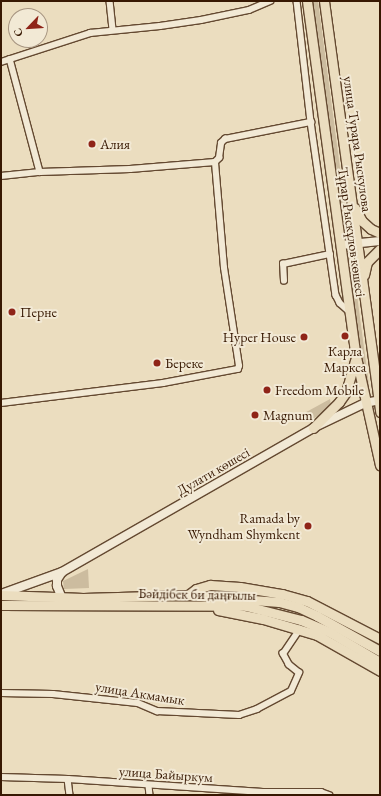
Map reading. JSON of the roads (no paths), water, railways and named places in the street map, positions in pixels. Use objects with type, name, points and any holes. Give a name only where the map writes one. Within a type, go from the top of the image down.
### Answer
[{"type":"main road","name":"Тұрар Рыскұлов көшесі","points":[[307,1],[319,101],[356,357],[380,465]]},
{"type":"main road","name":"улица Турара Рыскулова","points":[[324,1],[349,190],[358,243]]},
{"type":"main road","points":[[349,190],[356,211],[362,221],[371,229],[380,233]]},
{"type":"main road","points":[[341,245],[380,241]]},
{"type":"main road","name":"Тұрар Рыскұлов көшесі","points":[[358,243],[363,291],[379,400]]},
{"type":"main road","points":[[363,291],[367,262],[380,250]]},
{"type":"main road","points":[[313,428],[339,402],[346,392],[356,357]]},
{"type":"main road","points":[[379,400],[380,412]]},
{"type":"main road","name":"Дулати көшесі","points":[[1,594],[62,572],[313,428],[365,403],[379,400]]},
{"type":"main road","points":[[61,596],[57,586],[57,580],[62,572]]},
{"type":"main road","points":[[188,595],[196,589],[210,585],[240,587],[282,594],[307,601],[380,639]]},
{"type":"main road","name":"Бәйдібек би даңғылы","points":[[1,594],[84,598],[188,595],[279,602],[298,607],[380,651]]},
{"type":"main road","name":"Бәйдібек би даңғылы","points":[[1,605],[246,606],[301,620],[331,633],[380,662]]},
{"type":"main road","points":[[195,606],[262,619],[300,629],[317,635],[380,670]]},
{"type":"street","points":[[110,1],[113,30]]},
{"type":"street","points":[[1,62],[90,33],[201,20],[249,10],[270,1]]},
{"type":"street","points":[[298,1],[311,122],[336,295],[340,303],[349,311]]},
{"type":"street","points":[[10,59],[40,172]]},
{"type":"street","points":[[309,103],[319,101]]},
{"type":"street","points":[[1,176],[40,172],[130,169],[214,162],[219,158],[221,143],[225,138],[311,122]]},
{"type":"street","points":[[1,403],[163,383],[238,369],[239,366],[224,268],[214,162]]},
{"type":"street","points":[[329,247],[341,245]]},
{"type":"street","points":[[284,281],[283,264],[330,254]]},
{"type":"street","name":"улица Акмамык","points":[[1,694],[54,694],[138,703],[157,711],[239,715],[257,709],[291,691],[299,673],[289,665],[283,654],[300,629]]},
{"type":"street","name":"улица Байыркум","points":[[1,777],[68,779],[149,786],[263,792],[321,792],[329,795]]},
{"type":"street","points":[[68,779],[70,795]]},
{"type":"street","points":[[149,786],[150,795]]},
{"type":"place","name":"Алия","points":[[92,144]]},
{"type":"place","name":"Перне","points":[[12,312]]},
{"type":"place","name":"Карла Маркса","points":[[345,336]]},
{"type":"place","name":"Hyper House","points":[[304,337]]},
{"type":"place","name":"Береке","points":[[157,363]]},
{"type":"place","name":"Freedom Mobile","points":[[267,390]]},
{"type":"place","name":"Magnum","points":[[255,415]]},
{"type":"place","name":"Ramada by Wyndham Shymkent","points":[[308,526]]}]
